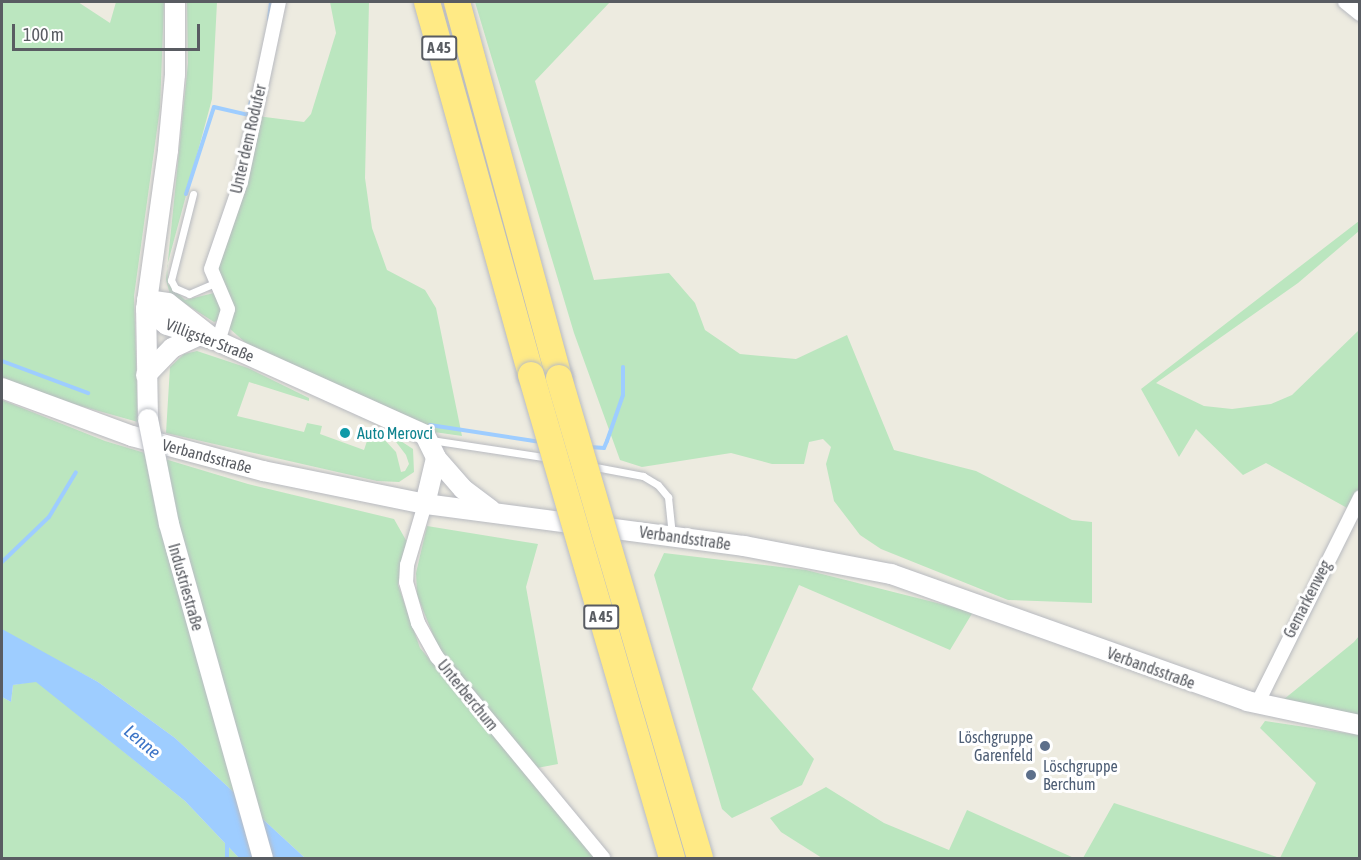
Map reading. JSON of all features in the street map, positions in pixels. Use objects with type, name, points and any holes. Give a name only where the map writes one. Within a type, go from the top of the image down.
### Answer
[{"type":"highway","name":"A 45","points":[[427,2],[531,375],[672,858]]},
{"type":"highway","name":"A 45","points":[[456,2],[559,378],[700,858]]},
{"type":"main road","points":[[147,304],[168,150],[175,2]]},
{"type":"main road","name":"Villigster Straße","points":[[147,304],[167,325],[210,339],[415,428],[428,440]]},
{"type":"main road","name":"Industriestraße","points":[[147,304],[148,419],[169,524],[263,858]]},
{"type":"main road","points":[[146,375],[172,348],[210,339]]},
{"type":"main road","name":"Verbandsstraße","points":[[2,388],[186,451],[263,471],[425,504],[672,536],[891,574],[989,607],[1133,663],[1257,704],[1359,725]]},
{"type":"main road","points":[[428,440],[436,459],[463,489],[491,511]]},
{"type":"main road","points":[[425,504],[436,459]]},
{"type":"street","name":"Unter dem Rodufer","points":[[210,339],[228,309],[211,269],[241,182],[279,2]]},
{"type":"street","points":[[1345,2],[1359,14]]},
{"type":"street","name":"Gemarkenweg","points":[[1257,704],[1359,496]]},
{"type":"street","name":"Unterberchum","points":[[425,504],[407,566],[406,582],[418,623],[437,657],[603,858]]},
{"type":"lane","points":[[193,194],[171,279],[175,288],[189,294],[215,283]]},
{"type":"lane","points":[[428,440],[565,461]]},
{"type":"lane","points":[[576,463],[643,476],[658,485],[668,497],[672,536]]},
{"type":"green space","points":[[2,2],[78,2],[110,23],[116,2],[164,2],[160,108],[134,296],[138,422],[45,396],[2,377]]},
{"type":"green space","points":[[187,2],[217,2],[212,99],[168,264],[188,63]]},
{"type":"green space","points":[[330,2],[369,2],[365,178],[372,228],[387,270],[425,290],[436,308],[462,436],[434,432],[423,423],[247,344],[229,328],[215,277],[257,116],[304,122],[311,114],[336,33]]},
{"type":"green space","points":[[475,2],[610,2],[535,81],[594,280],[669,273],[695,303],[705,330],[740,354],[796,359],[847,335],[894,450],[976,471],[1072,520],[1092,522],[1092,603],[1008,600],[881,549],[860,535],[834,501],[826,464],[831,447],[823,439],[809,442],[804,464],[772,464],[731,453],[642,467],[620,460],[574,333]]},
{"type":"green space","points":[[1359,221],[1359,231],[1298,283],[1156,383],[1204,406],[1232,409],[1271,404],[1292,395],[1359,330],[1359,488],[1349,509],[1266,463],[1243,475],[1196,429],[1179,457],[1141,389]]},
{"type":"green space","points":[[167,269],[168,284],[185,300],[214,293],[224,306],[219,320],[214,322],[170,294],[166,280]]},
{"type":"green space","points":[[197,351],[248,368],[309,398],[309,401],[249,382],[237,416],[304,432],[307,423],[322,426],[320,434],[364,450],[370,432],[381,436],[396,452],[401,472],[405,471],[409,464],[406,455],[390,434],[413,449],[414,472],[399,482],[377,481],[166,433],[170,367],[184,354]]},
{"type":"green space","points":[[2,400],[105,441],[248,484],[394,519],[407,542],[398,585],[420,648],[597,858],[305,858],[175,738],[98,682],[6,633],[2,629]]},
{"type":"green space","points":[[427,526],[538,544],[526,587],[558,764],[537,768],[438,647],[417,595],[416,573]]},
{"type":"green space","points":[[664,553],[806,570],[973,612],[950,650],[799,585],[752,689],[814,759],[802,785],[732,818],[722,809],[654,575]]},
{"type":"green space","points":[[1359,636],[1359,715],[1283,700],[1354,642]]},
{"type":"green space","points":[[36,681],[185,801],[239,858],[2,858],[2,697],[11,702],[13,685]]},
{"type":"green space","points":[[1265,721],[1359,735],[1359,858],[1280,858],[1316,783],[1260,728]]},
{"type":"green space","points":[[826,787],[884,823],[949,850],[967,810],[1074,858],[822,858],[781,832],[770,818]]},
{"type":"green space","points":[[1114,803],[1280,858],[1083,858]]},
{"type":"water","name":"Lenne","points":[[2,629],[98,682],[175,738],[305,858],[239,858],[185,801],[36,682],[13,685],[11,702],[2,697]]},
{"type":"waterway","points":[[269,19],[271,2]]},
{"type":"waterway","points":[[186,194],[214,107],[248,115],[251,101]]},
{"type":"waterway","points":[[2,361],[88,393]]},
{"type":"waterway","points":[[590,447],[604,448],[607,441],[623,395],[623,367]]},
{"type":"waterway","points":[[430,425],[541,442]]},
{"type":"waterway","points":[[2,562],[49,517],[76,472]]},
{"type":"waterway","points":[[227,844],[227,858]]},
{"type":"place","name":"Auto Merovci","points":[[345,433]]},
{"type":"place","name":"Löschgruppe Garenfeld","points":[[1045,746]]},
{"type":"place","name":"Löschgruppe Berchum","points":[[1031,775]]}]
